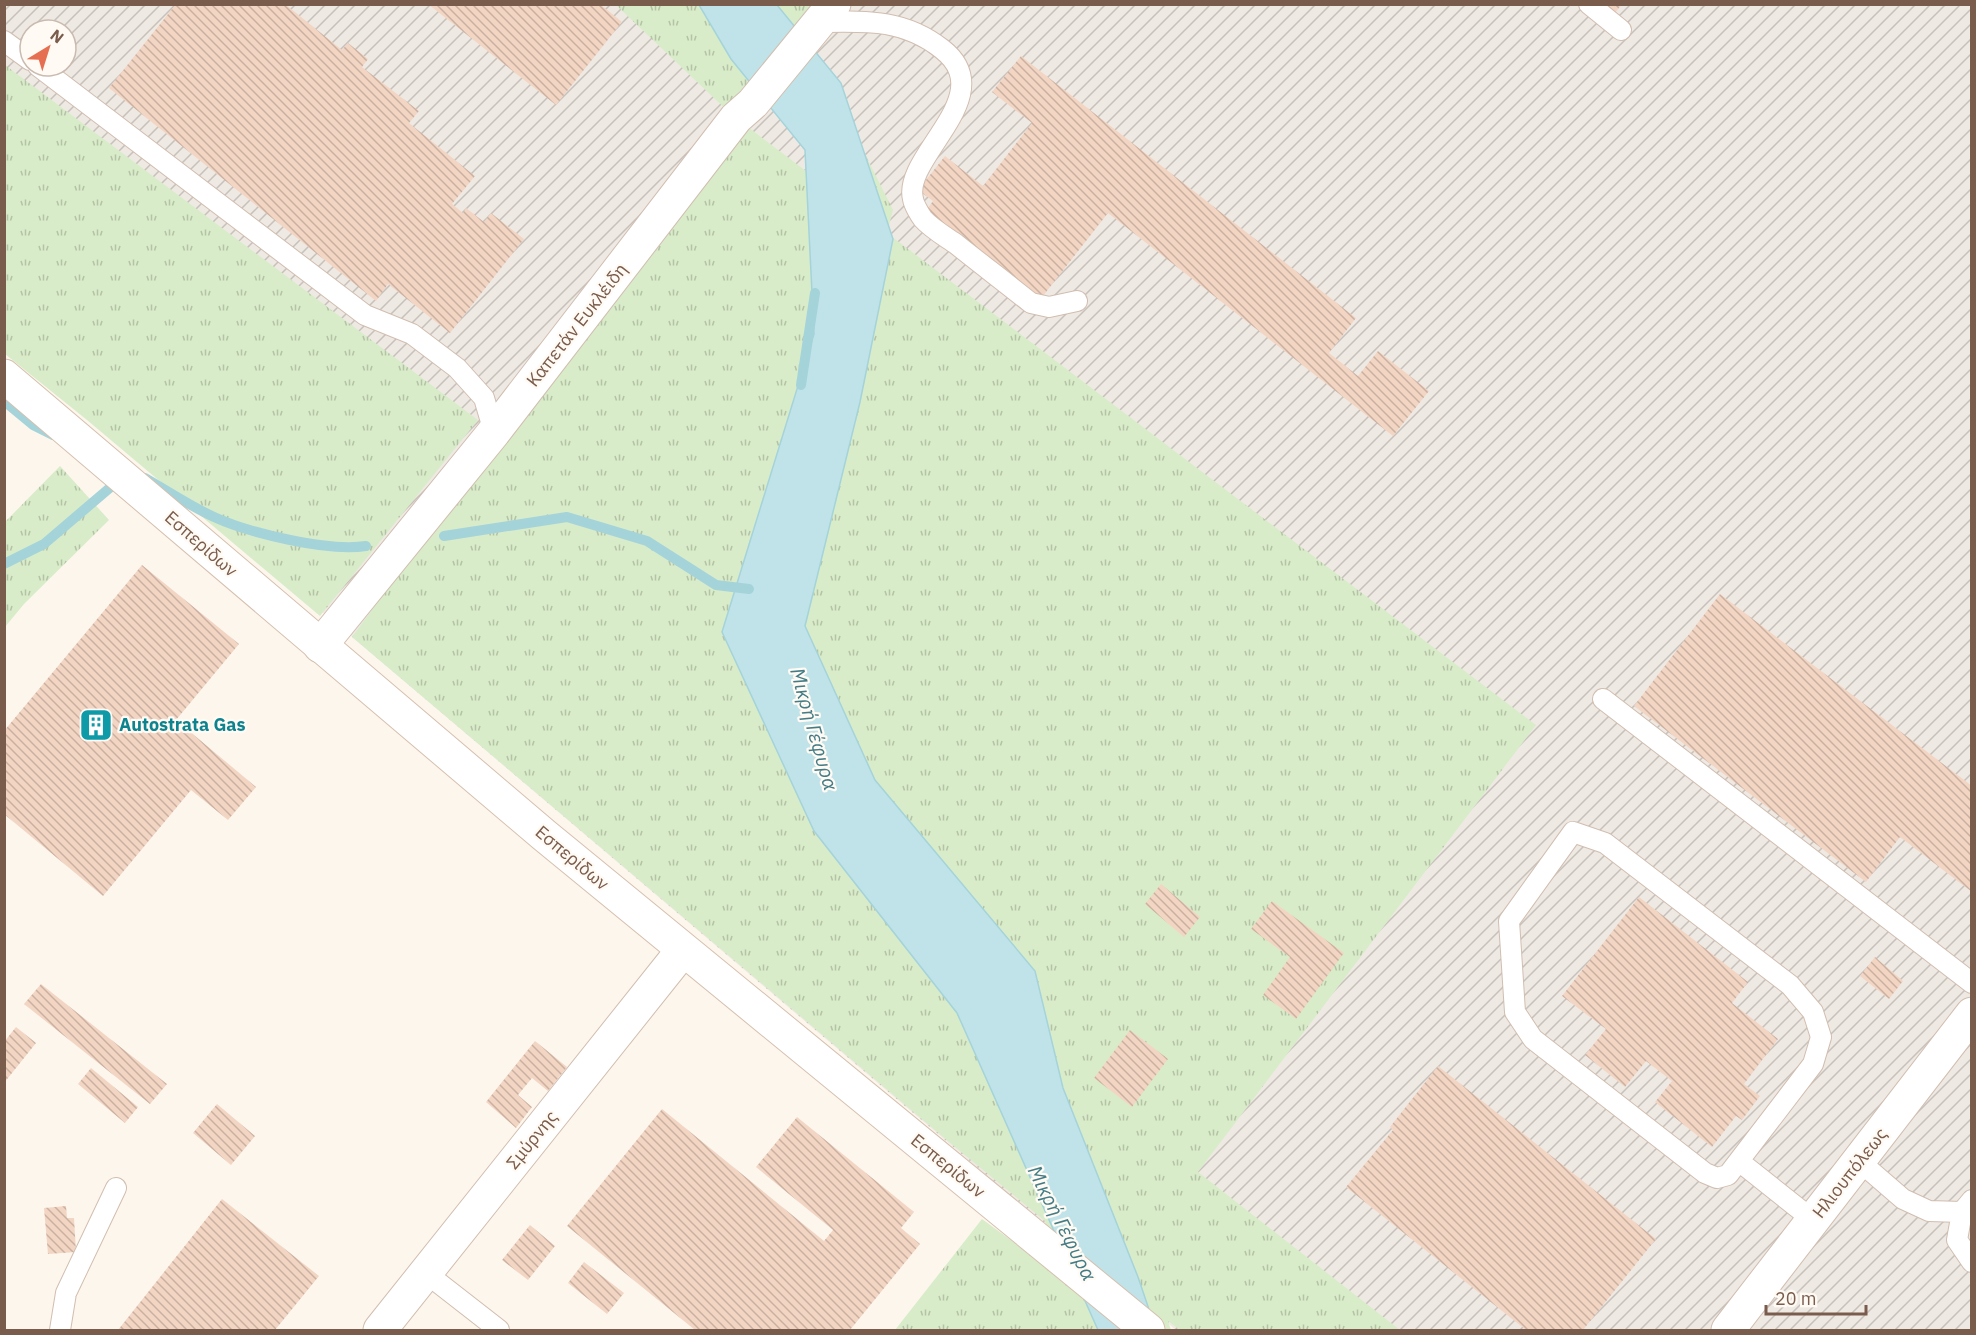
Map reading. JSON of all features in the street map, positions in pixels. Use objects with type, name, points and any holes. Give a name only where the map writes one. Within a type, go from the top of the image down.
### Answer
[{"type":"street","name":"Καπετάν Ευκλέιδη","points":[[320,646],[494,432],[736,118],[753,103],[828,13]]},
{"type":"street","name":"Εσπερίδων","points":[[4,376],[544,836],[1148,1330]]},
{"type":"street","name":"Σμύρνης","points":[[380,1330],[683,950]]},
{"type":"street","name":"Ηλιουπόλεως","points":[[1728,1330],[1971,1014]]},
{"type":"lane","points":[[1589,4],[1621,30]]},
{"type":"lane","points":[[828,13],[903,27],[932,41],[948,54],[959,70],[961,86],[958,105],[915,178],[912,199],[923,219],[1031,303],[1049,307],[1077,301]]},
{"type":"lane","points":[[4,41],[18,51]]},
{"type":"lane","points":[[54,78],[365,315],[412,334],[457,368],[484,398],[494,432]]},
{"type":"lane","points":[[1603,699],[1971,983]]},
{"type":"lane","points":[[1573,832],[1605,843],[1790,986],[1813,1012],[1821,1037],[1813,1065],[1740,1162],[1728,1175],[1717,1178],[1705,1173],[1533,1039],[1515,1012],[1509,921],[1573,832]]},
{"type":"lane","points":[[1858,1161],[1904,1199],[1929,1211],[1966,1206],[1957,1240],[1971,1262]]},
{"type":"lane","points":[[1740,1162],[1813,1220]]},
{"type":"lane","points":[[60,1330],[66,1293],[116,1188]]},
{"type":"lane","points":[[426,1273],[499,1330]]},
{"type":"shaded area","points":[[4,5],[1971,5],[1971,1330],[1176,1330],[998,1185],[344,630],[5,349]]},
{"type":"green space","points":[[616,5],[829,5],[798,42],[841,106],[893,210],[887,233],[1536,725],[1198,1172],[1400,1330],[1180,1330],[1168,1321],[1171,1330],[895,1330],[982,1219],[1064,1279],[1045,1221],[352,637],[735,118]],"holes":[[[760,89],[838,176],[835,193],[736,118]]]},
{"type":"green space","points":[[5,65],[18,75],[18,78],[22,78],[478,420],[320,616],[5,354]]},
{"type":"green space","points":[[60,466],[109,520],[24,604],[5,627],[5,522]]},
{"type":"water","points":[[699,5],[777,5],[841,83],[893,239],[860,402],[805,626],[875,780],[1035,971],[1063,1088],[1138,1277],[1156,1330],[1098,1330],[957,1013],[814,831],[722,632],[814,334],[805,150],[731,59]]},
{"type":"building","points":[[176,4],[285,4],[342,50],[348,43],[368,59],[362,67],[419,111],[409,123],[475,176],[452,204],[463,213],[466,208],[484,222],[491,213],[524,239],[450,333],[388,284],[376,301],[109,88]]},
{"type":"building","points":[[428,4],[600,4],[622,22],[556,105]]},
{"type":"building","points":[[1604,4],[1622,4],[1615,13]]},
{"type":"building","points":[[1021,56],[1356,318],[1329,353],[1358,376],[1378,351],[1429,391],[1393,436],[1108,213],[1039,301],[925,212],[933,201],[918,190],[945,156],[983,186],[1032,123],[992,92]]},
{"type":"building","name":"Autostrata Gas","points":[[142,565],[239,644],[176,720],[256,787],[228,820],[191,790],[103,896],[4,814],[4,731]]},
{"type":"building","points":[[1720,594],[1972,786],[1972,892],[1900,837],[1866,882],[1634,706]]},
{"type":"building","points":[[1161,884],[1200,917],[1184,937],[1145,904]]},
{"type":"building","points":[[1639,897],[1748,982],[1732,1003],[1778,1039],[1744,1084],[1760,1096],[1742,1120],[1736,1116],[1712,1147],[1655,1102],[1672,1081],[1646,1061],[1625,1087],[1585,1055],[1606,1029],[1562,996]]},
{"type":"building","points":[[1272,901],[1344,953],[1296,1019],[1263,995],[1290,957],[1251,929]]},
{"type":"building","points":[[1875,957],[1903,981],[1889,999],[1860,976]]},
{"type":"building","points":[[41,984],[167,1084],[150,1104],[24,1004]]},
{"type":"building","points":[[16,1027],[36,1043],[4,1083],[4,1042]]},
{"type":"building","points":[[1130,1030],[1168,1059],[1132,1107],[1094,1078]]},
{"type":"building","points":[[535,1041],[567,1067],[548,1091],[532,1078],[518,1095],[532,1107],[516,1128],[486,1102]]},
{"type":"building","points":[[1438,1066],[1656,1239],[1583,1330],[1526,1330],[1346,1187],[1393,1130],[1390,1127]]},
{"type":"building","points":[[91,1068],[138,1107],[125,1123],[78,1084]]},
{"type":"building","points":[[217,1104],[255,1136],[231,1165],[193,1133]]},
{"type":"building","points":[[662,1109],[824,1241],[833,1230],[756,1167],[797,1117],[914,1212],[901,1228],[920,1244],[850,1330],[695,1330],[567,1226]]},
{"type":"building","points":[[222,1199],[319,1276],[275,1330],[118,1330]]},
{"type":"building","points":[[66,1206],[67,1218],[74,1218],[76,1252],[48,1254],[44,1208]]},
{"type":"building","points":[[530,1225],[555,1246],[528,1280],[502,1260]]},
{"type":"building","points":[[584,1262],[624,1293],[607,1314],[568,1283]]},
{"type":"waterway","name":"Μικρή Γέφυρα","points":[[801,385],[815,293]]},
{"type":"waterway","points":[[4,401],[33,425],[53,435]]},
{"type":"waterway","points":[[145,478],[205,513],[247,529],[310,544],[366,546]]},
{"type":"waterway","points":[[4,564],[44,544],[119,480]]},
{"type":"waterway","points":[[444,536],[567,517],[647,541],[716,585],[749,589]]},
{"type":"place","name":"Autostrata Gas","points":[[96,725]]}]
